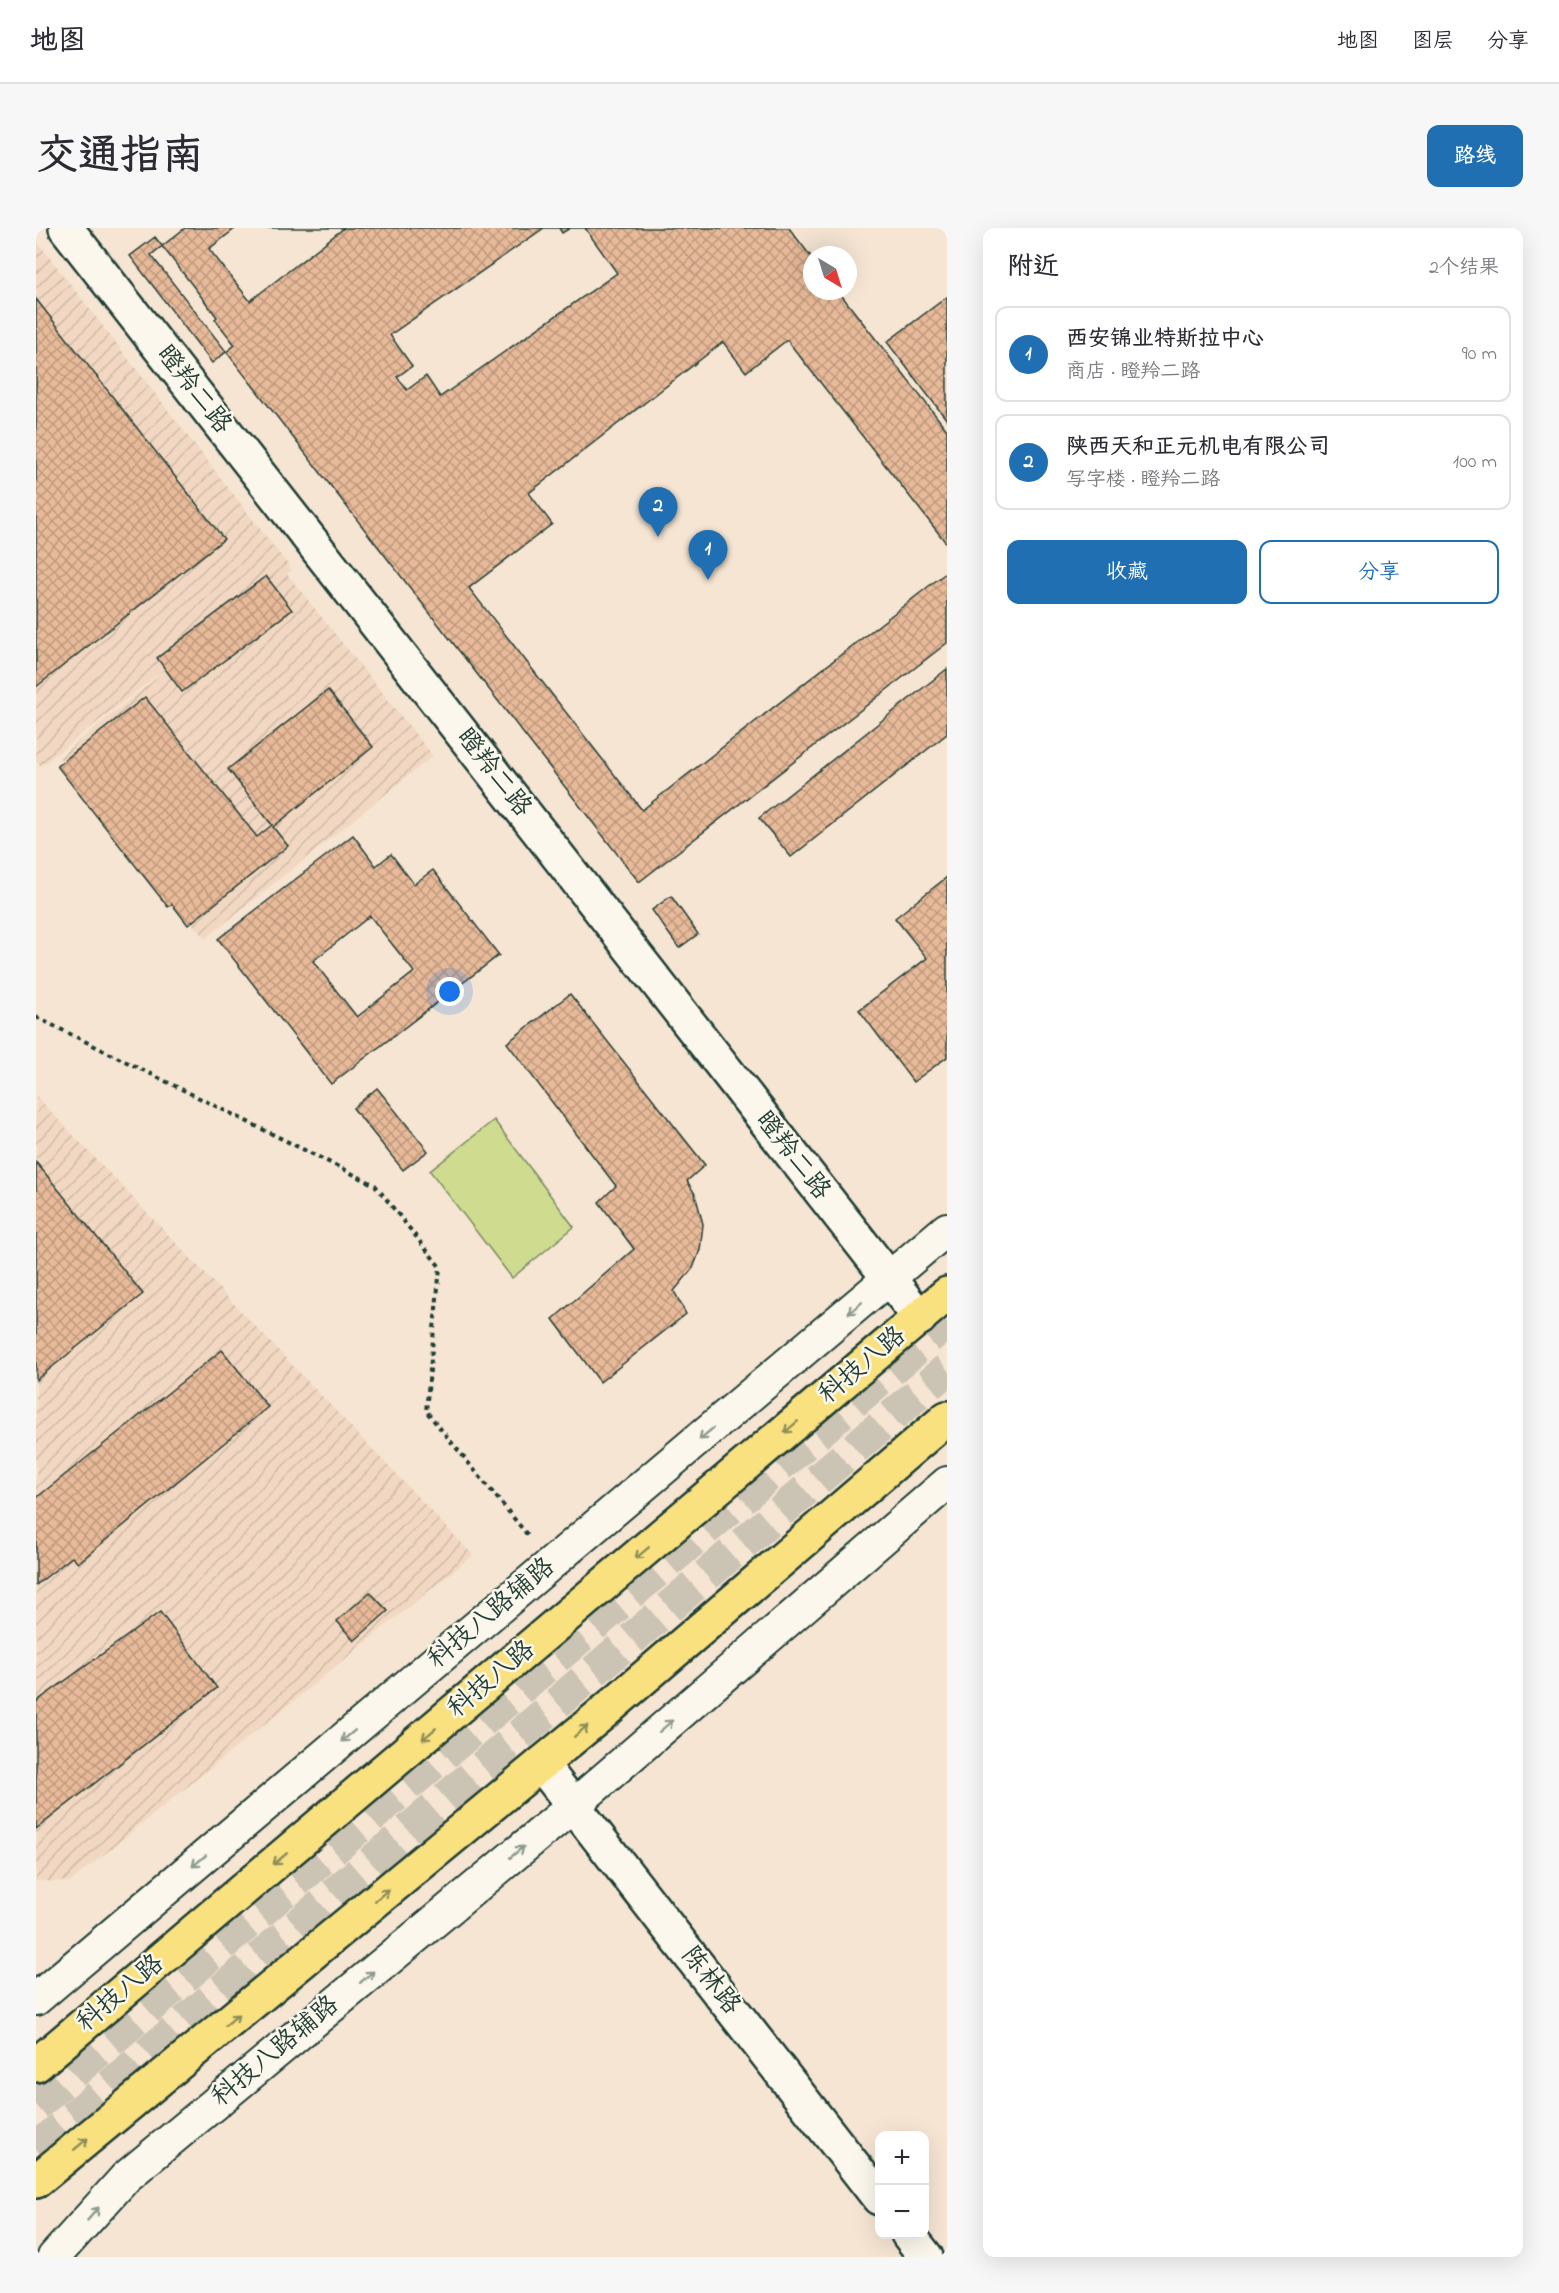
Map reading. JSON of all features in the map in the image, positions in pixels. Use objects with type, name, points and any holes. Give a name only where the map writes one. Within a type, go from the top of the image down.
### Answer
[{"type":"main road","name":"科技八路","points":[[36,2065],[947,1294]]},
{"type":"main road","points":[[36,2181],[541,1764],[947,1418]]},
{"type":"street","name":"瞪羚二路","points":[[66,228],[920,1318]]},
{"type":"street","name":"科技八路辅路","points":[[36,1999],[947,1229]]},
{"type":"street","name":"科技八路辅路","points":[[54,2257],[126,2177],[573,1806],[947,1483]]},
{"type":"street","name":"陈林路","points":[[541,1764],[875,2193]]},
{"type":"street","points":[[911,2239],[926,2257]]},
{"type":"path","points":[[36,1017],[375,1185],[440,1268],[426,1411],[551,1564]]},
{"type":"shaded area","points":[[36,240],[292,570],[287,574],[433,756],[205,939],[59,757],[213,632],[41,766],[36,761]]},
{"type":"shaded area","points":[[36,1096],[473,1555],[70,1882],[36,1881]]},
{"type":"green space","points":[[494,1120],[574,1227],[512,1278],[430,1171]]},
{"type":"building","points":[[185,228],[789,228],[803,246],[803,300],[845,300],[947,430],[947,643],[639,882],[151,255]]},
{"type":"building","points":[[236,228],[344,228],[250,301],[209,249]]},
{"type":"building","points":[[544,228],[559,228],[562,233],[570,228],[585,228],[617,273],[440,397],[426,376],[407,390],[397,377],[412,366],[390,335]]},
{"type":"building","points":[[155,237],[217,317],[215,319],[235,345],[212,363],[130,256]]},
{"type":"building","points":[[947,297],[947,420],[887,342]]},
{"type":"building","points":[[36,299],[224,539],[36,687]]},
{"type":"building","points":[[787,340],[947,544],[947,572],[642,810],[469,588],[552,524],[529,493],[723,342],[746,372]]},
{"type":"building","points":[[266,576],[292,610],[182,692],[157,658]]},
{"type":"building","points":[[947,669],[947,734],[791,857],[759,818]]},
{"type":"building","points":[[328,690],[373,747],[273,827],[288,846],[188,925],[172,904],[168,907],[57,766],[145,697],[257,837],[272,825],[228,769]]},
{"type":"building","points":[[353,835],[376,866],[391,854],[414,884],[433,870],[499,955],[331,1084],[218,939]],"holes":[[[370,916],[414,972],[357,1017],[313,961]]]},
{"type":"building","points":[[947,877],[947,1057],[913,1082],[859,1010],[927,958],[895,918]]},
{"type":"building","points":[[671,896],[698,934],[679,948],[652,910]]},
{"type":"building","points":[[570,994],[705,1165],[687,1181],[695,1194],[703,1224],[700,1250],[693,1268],[674,1291],[686,1314],[600,1382],[553,1319],[634,1249],[599,1202],[616,1186],[507,1043]]},
{"type":"building","points":[[377,1088],[428,1151],[403,1170],[353,1108]]},
{"type":"building","points":[[36,1162],[143,1294],[36,1380]]},
{"type":"building","points":[[222,1350],[268,1407],[78,1563],[72,1557],[36,1585],[36,1498]]},
{"type":"building","points":[[370,1592],[388,1611],[354,1641],[337,1621]]},
{"type":"building","points":[[160,1612],[217,1688],[36,1829],[36,1702]]},
{"type":"tunnel","points":[[36,2105],[947,1322]]},
{"type":"tunnel","points":[[36,2149],[947,1369]]},
{"type":"place","name":"陕西天和正元机电有限公司","points":[[658,537]]},
{"type":"place","name":"西安锦业特斯拉中心","points":[[708,580]]}]
